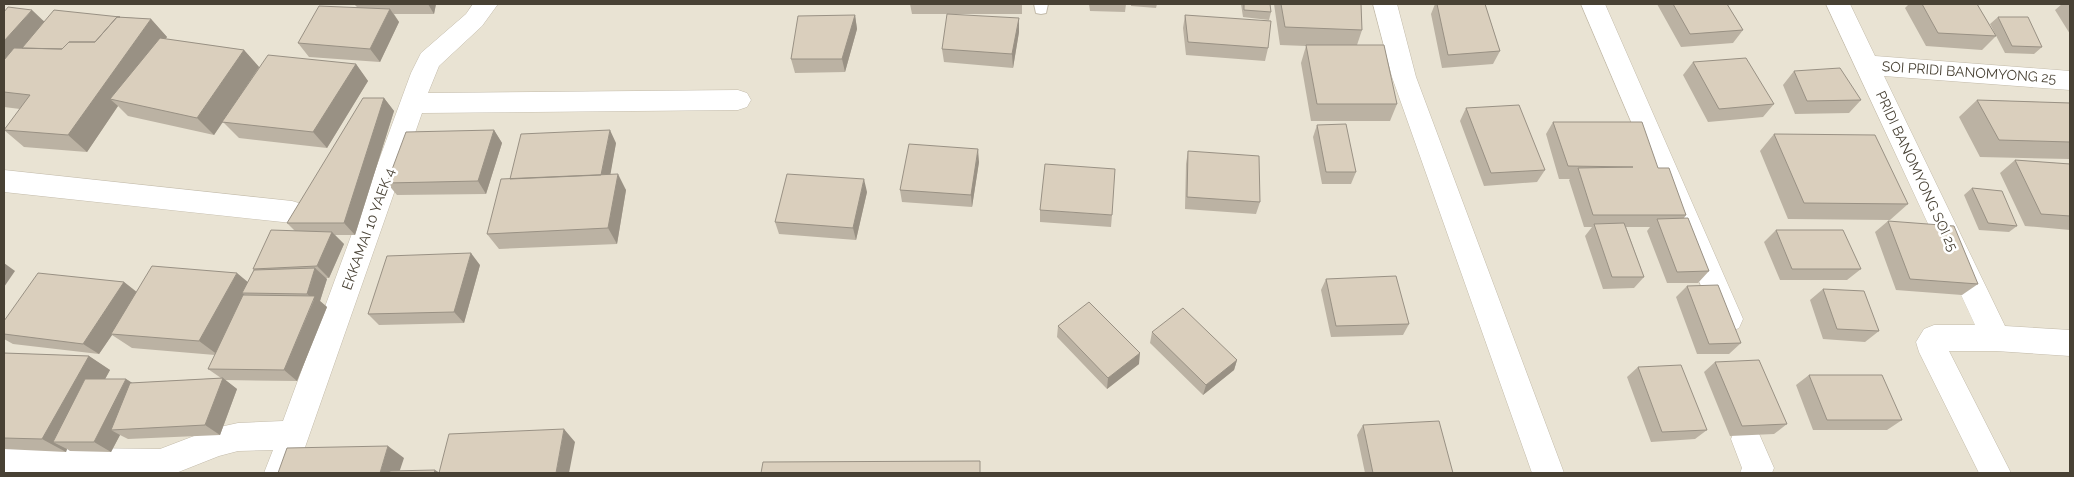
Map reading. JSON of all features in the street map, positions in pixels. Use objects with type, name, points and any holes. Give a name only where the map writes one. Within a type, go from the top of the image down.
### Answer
[{"type":"street","name":"EKKAMAI 10 YAEK 4","points":[[280,473],[423,73],[430,60],[474,20],[486,4]]},
{"type":"street","points":[[1385,4],[1404,77],[1548,473]]},
{"type":"street","points":[[1594,4],[1735,333]]},
{"type":"street","name":"PRIDI BANOMYONG SOI 25","points":[[1838,4],[1996,338]]},
{"type":"street","name":"SOI PRIDI BANOMYONG 25","points":[[1867,65],[2070,80]]},
{"type":"street","points":[[412,103],[738,100]]},
{"type":"street","points":[[4,181],[292,212]]},
{"type":"street","points":[[1995,473],[1934,352],[1931,342],[1934,338],[1996,338],[2070,343]]},
{"type":"street","points":[[4,462],[160,464],[223,440],[238,437],[294,435]]},
{"type":"street","points":[[1746,439],[1758,468],[1756,473]]},
{"type":"shaded area","points":[[4,4],[2070,4],[2070,473],[4,473]]},
{"type":"building","points":[[1244,4],[1270,4],[1271,12],[1244,10]]},
{"type":"building","points":[[1281,4],[1361,4],[1362,30],[1285,27]]},
{"type":"building","points":[[1437,4],[1485,4],[1500,51],[1448,55]]},
{"type":"building","points":[[1673,4],[1727,4],[1743,30],[1690,34]]},
{"type":"building","points":[[1922,4],[1977,4],[1996,36],[1938,33]]},
{"type":"building","points":[[319,6],[390,9],[370,49],[298,43]]},
{"type":"building","points":[[8,7],[32,10],[4,41],[4,12]]},
{"type":"building","points":[[54,10],[120,17],[117,17],[95,42],[69,42],[62,49],[22,48]]},
{"type":"building","points":[[947,14],[1019,18],[1012,54],[942,49]]},
{"type":"building","points":[[855,15],[842,59],[791,59],[798,16]]},
{"type":"building","points":[[1185,15],[1271,21],[1268,48],[1188,42]]},
{"type":"building","points":[[117,17],[151,19],[68,135],[4,130],[30,95],[4,92],[4,60],[14,48],[62,49],[69,42],[95,42]]},
{"type":"building","points":[[1998,17],[2028,17],[2042,47],[2012,46]]},
{"type":"building","points":[[160,38],[244,50],[197,118],[110,99]]},
{"type":"building","points":[[1306,45],[1384,45],[1397,104],[1317,104]]},
{"type":"building","points":[[268,55],[356,64],[313,132],[222,122]]},
{"type":"building","points":[[1746,58],[1774,104],[1719,109],[1693,62]]},
{"type":"building","points":[[1840,68],[1861,100],[1807,101],[1794,71]]},
{"type":"building","points":[[363,98],[384,98],[344,223],[287,223]]},
{"type":"building","points":[[1977,100],[2070,103],[2070,142],[1999,140]]},
{"type":"building","points":[[1519,105],[1545,170],[1491,173],[1466,108]]},
{"type":"building","points":[[1553,122],[1642,122],[1658,168],[1669,168],[1686,215],[1593,215],[1578,168],[1633,167],[1568,166]]},
{"type":"building","points":[[1346,124],[1356,172],[1326,172],[1317,125]]},
{"type":"building","points":[[494,130],[478,181],[387,183],[406,132]]},
{"type":"building","points":[[610,130],[601,175],[510,179],[521,134]]},
{"type":"building","points":[[1774,134],[1875,135],[1908,204],[1804,203]]},
{"type":"building","points":[[909,144],[978,149],[971,195],[900,190]]},
{"type":"building","points":[[1188,151],[1259,156],[1260,202],[1187,197]]},
{"type":"building","points":[[2015,160],[2070,164],[2070,216],[2041,214]]},
{"type":"building","points":[[1045,164],[1115,169],[1112,215],[1040,210]]},
{"type":"building","points":[[618,174],[608,228],[487,234],[501,179]]},
{"type":"building","points":[[787,174],[864,179],[853,228],[775,222]]},
{"type":"building","points":[[1972,188],[2002,191],[2017,226],[1988,223]]},
{"type":"building","points":[[1688,218],[1709,271],[1677,272],[1657,219]]},
{"type":"building","points":[[1888,221],[1954,226],[1978,284],[1910,279]]},
{"type":"building","points":[[1624,223],[1644,277],[1612,277],[1594,224]]},
{"type":"building","points":[[271,230],[332,232],[317,266],[253,269]]},
{"type":"building","points":[[1776,230],[1843,230],[1861,269],[1792,269]]},
{"type":"building","points":[[471,253],[454,312],[368,314],[387,256]]},
{"type":"building","points":[[152,266],[237,273],[199,341],[111,334]]},
{"type":"building","points":[[315,268],[307,294],[242,293],[254,270]]},
{"type":"building","points":[[38,273],[124,282],[83,344],[4,334],[4,321]]},
{"type":"building","points":[[1396,276],[1409,324],[1336,326],[1326,279]]},
{"type":"building","points":[[1718,285],[1741,343],[1709,344],[1687,286]]},
{"type":"building","points":[[1823,289],[1864,291],[1879,331],[1837,329]]},
{"type":"building","points":[[243,295],[315,296],[284,370],[208,369]]},
{"type":"building","points":[[1089,302],[1140,353],[1108,378],[1058,326]]},
{"type":"building","points":[[1183,308],[1237,360],[1206,385],[1152,332]]},
{"type":"building","points":[[4,353],[89,356],[42,439],[4,438]]},
{"type":"building","points":[[1759,360],[1787,424],[1742,426],[1715,362]]},
{"type":"building","points":[[1681,365],[1707,430],[1662,432],[1638,367]]},
{"type":"building","points":[[1809,375],[1882,375],[1902,420],[1827,420]]},
{"type":"building","points":[[223,378],[205,425],[111,430],[130,383]]},
{"type":"building","points":[[85,379],[126,379],[94,442],[53,442]]},
{"type":"building","points":[[1439,421],[1453,473],[1373,473],[1363,425]]},
{"type":"building","points":[[564,429],[556,473],[439,473],[449,434]]},
{"type":"building","points":[[388,446],[380,473],[278,473],[287,448]]},
{"type":"building","points":[[980,461],[980,473],[761,473],[763,462]]},
{"type":"building","points":[[435,470],[434,473],[389,473],[390,471]]}]
